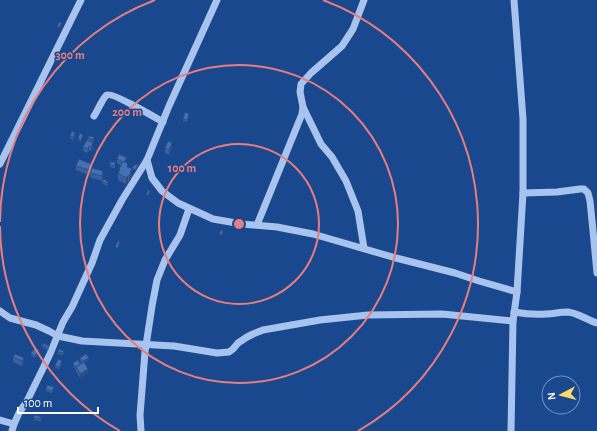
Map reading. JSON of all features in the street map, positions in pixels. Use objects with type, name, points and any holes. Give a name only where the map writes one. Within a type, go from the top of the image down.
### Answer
[{"type":"street","points":[[0,164],[81,0]]},
{"type":"street","points":[[0,420],[13,428],[19,413],[27,401],[58,336],[63,322],[72,307],[89,270],[100,240],[122,200],[147,160],[217,0]]},
{"type":"street","points":[[364,0],[353,29],[342,46],[311,73],[301,84],[300,92],[303,107],[321,144],[332,157],[346,181],[358,211],[364,248]]},
{"type":"street","points":[[511,431],[513,321],[517,292],[523,193],[523,119],[514,0]]},
{"type":"street","points":[[94,116],[104,98],[110,94],[163,122]]},
{"type":"street","points":[[257,225],[302,114],[303,107]]},
{"type":"street","points":[[147,160],[152,178],[162,191],[178,203],[213,219],[242,224],[277,227],[313,234],[455,273],[517,292]]},
{"type":"street","points":[[523,193],[557,192],[580,189],[588,192],[597,273]]},
{"type":"street","points":[[141,431],[140,415],[146,344],[157,280],[165,260],[180,235],[190,209]]},
{"type":"street","points":[[0,311],[10,318],[36,325],[58,336],[82,341],[174,346],[217,353],[229,352],[247,337],[263,330],[320,320],[368,315],[442,314],[513,321]]},
{"type":"street","points":[[514,312],[528,314],[567,312],[597,323]]},
{"type":"building","points":[[59,22],[62,23],[59,28],[57,27]]},
{"type":"building","points":[[185,112],[189,114],[187,120],[183,119]]},
{"type":"building","points":[[72,131],[75,133],[73,137],[70,136]]},
{"type":"building","points":[[80,133],[83,135],[81,140],[78,138]]},
{"type":"building","points":[[89,136],[94,137],[93,140],[88,138]]},
{"type":"building","points":[[87,140],[93,143],[88,149],[83,147]]},
{"type":"building","points":[[168,141],[172,143],[169,150],[165,148]]},
{"type":"building","points":[[119,154],[127,158],[124,162],[117,159]]},
{"type":"building","points":[[79,159],[91,164],[89,170],[76,166]]},
{"type":"building","points":[[123,161],[128,164],[127,167],[132,169],[129,176],[126,178],[118,173]]},
{"type":"building","points":[[110,162],[115,162],[115,166],[110,165]]},
{"type":"building","points":[[136,164],[138,165],[135,170],[132,168]]},
{"type":"building","points":[[92,168],[103,171],[102,176],[90,173]]},
{"type":"building","points":[[104,179],[108,182],[107,184],[102,181]]},
{"type":"building","points":[[148,190],[150,191],[148,196],[146,195]]},
{"type":"building","points":[[221,230],[223,231],[222,235],[219,234]]},
{"type":"building","points":[[118,241],[120,241],[118,248],[115,247]]},
{"type":"building","points":[[43,343],[49,346],[48,348],[42,345]]},
{"type":"building","points":[[35,348],[39,350],[35,356],[31,353]]},
{"type":"building","points":[[59,349],[64,351],[63,353],[58,352]]},
{"type":"building","points":[[15,354],[24,358],[22,361],[13,357]]},
{"type":"building","points":[[86,354],[89,358],[83,361],[80,358]]},
{"type":"building","points":[[58,359],[62,361],[59,367],[55,366]]},
{"type":"building","points":[[78,360],[80,364],[75,367],[73,363]]},
{"type":"building","points":[[84,362],[88,369],[80,374],[76,367]]},
{"type":"building","points":[[47,385],[54,387],[52,391],[46,389]]},
{"type":"building","points":[[34,415],[41,417],[41,419],[34,418]]}]
